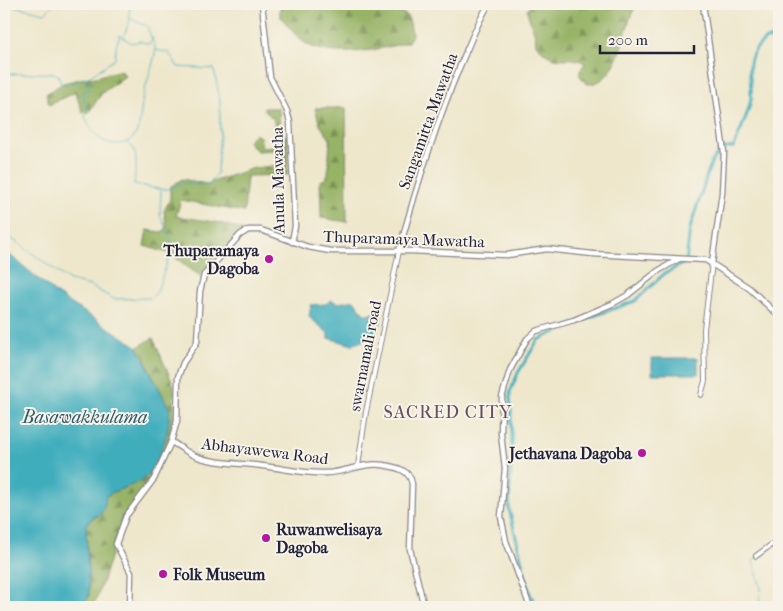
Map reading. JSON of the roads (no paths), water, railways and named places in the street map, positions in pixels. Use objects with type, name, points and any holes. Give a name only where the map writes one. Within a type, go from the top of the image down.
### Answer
[{"type":"main road","name":"Anula Mawatha","points":[[262,4],[270,77],[288,111],[290,122],[295,226],[292,242]]},
{"type":"main road","name":"Sangamitta Mawatha","points":[[399,251],[413,198],[441,112],[478,24],[489,4]]},
{"type":"main road","points":[[703,4],[710,70],[724,145],[722,192],[712,263],[749,288],[779,316]]},
{"type":"main road","name":"Thuparamaya Mawatha","points":[[130,607],[131,573],[116,544],[126,516],[154,479],[172,442],[176,421],[178,377],[185,359],[197,342],[201,286],[206,272],[240,235],[248,230],[261,230],[292,242],[324,251],[399,251],[507,255],[547,249],[593,254],[695,259],[712,263]]},
{"type":"main road","points":[[662,257],[665,266]]},
{"type":"main road","points":[[530,607],[502,522],[504,468],[501,427],[503,391],[507,376],[524,344],[533,333],[612,304],[628,295],[665,266],[681,258]]},
{"type":"main road","name":"Abhayawewa Road","points":[[172,442],[196,457],[214,460],[320,473],[337,472],[358,466],[390,466],[405,471],[410,477],[410,553],[424,607]]},
{"type":"street","name":"swarnamali road","points":[[358,466],[366,412],[399,251]]},
{"type":"street","points":[[701,395],[705,381],[704,329],[712,263]]},
{"type":"street","points":[[756,556],[779,539]]},
{"type":"water","name":"Basawakkulama","points":[[4,250],[58,295],[138,347],[169,408],[168,425],[163,447],[148,475],[142,480],[106,496],[101,513],[86,525],[89,595],[85,603],[70,607],[4,607]]},
{"type":"water","points":[[330,300],[338,303],[354,300],[364,314],[372,314],[376,311],[381,314],[380,325],[375,335],[353,345],[328,338],[328,333],[309,317],[311,305],[326,304]]},
{"type":"water","points":[[652,358],[698,358],[698,374],[652,374]]},
{"type":"waterway","points":[[5,4],[45,13],[54,4]]},
{"type":"waterway","points":[[126,142],[134,150],[136,160],[134,184],[164,189],[170,189],[181,183],[208,186],[217,173],[220,100],[214,69],[178,67],[169,53],[156,50],[147,26],[129,18],[130,4]]},
{"type":"waterway","points":[[123,38],[130,20]]},
{"type":"waterway","points":[[153,38],[149,44],[140,41],[131,43],[120,35],[116,46],[115,59],[86,79],[90,83],[90,88],[82,93],[88,110],[85,117],[92,130],[102,140],[113,144],[122,144],[130,141],[136,134],[140,122],[144,91],[156,50]]},
{"type":"waterway","points":[[538,607],[530,594],[509,509],[512,440],[510,392],[518,373],[538,340],[580,321],[635,301],[664,274],[686,262],[690,228],[711,163],[721,149],[734,147],[748,111],[751,99],[750,60],[758,47],[766,39],[779,38]]},
{"type":"waterway","points":[[4,74],[53,73],[58,75],[62,86],[86,79]]},
{"type":"waterway","points":[[152,297],[157,292],[173,245],[160,215],[161,191]]},
{"type":"waterway","points":[[4,233],[70,281],[90,286],[114,299],[150,298]]},
{"type":"waterway","points":[[759,607],[761,588],[753,561],[779,542]]},
{"type":"place","name":"Thuparamaya Dagoba","points":[[269,259]]},
{"type":"place","name":"Jethavana Dagoba","points":[[642,453]]},
{"type":"place","name":"Ruwanwelisaya Dagoba","points":[[266,538]]},
{"type":"place","name":"Folk Museum","points":[[163,574]]},
{"type":"district","name":"SACRED CITY","points":[[448,412]]}]
